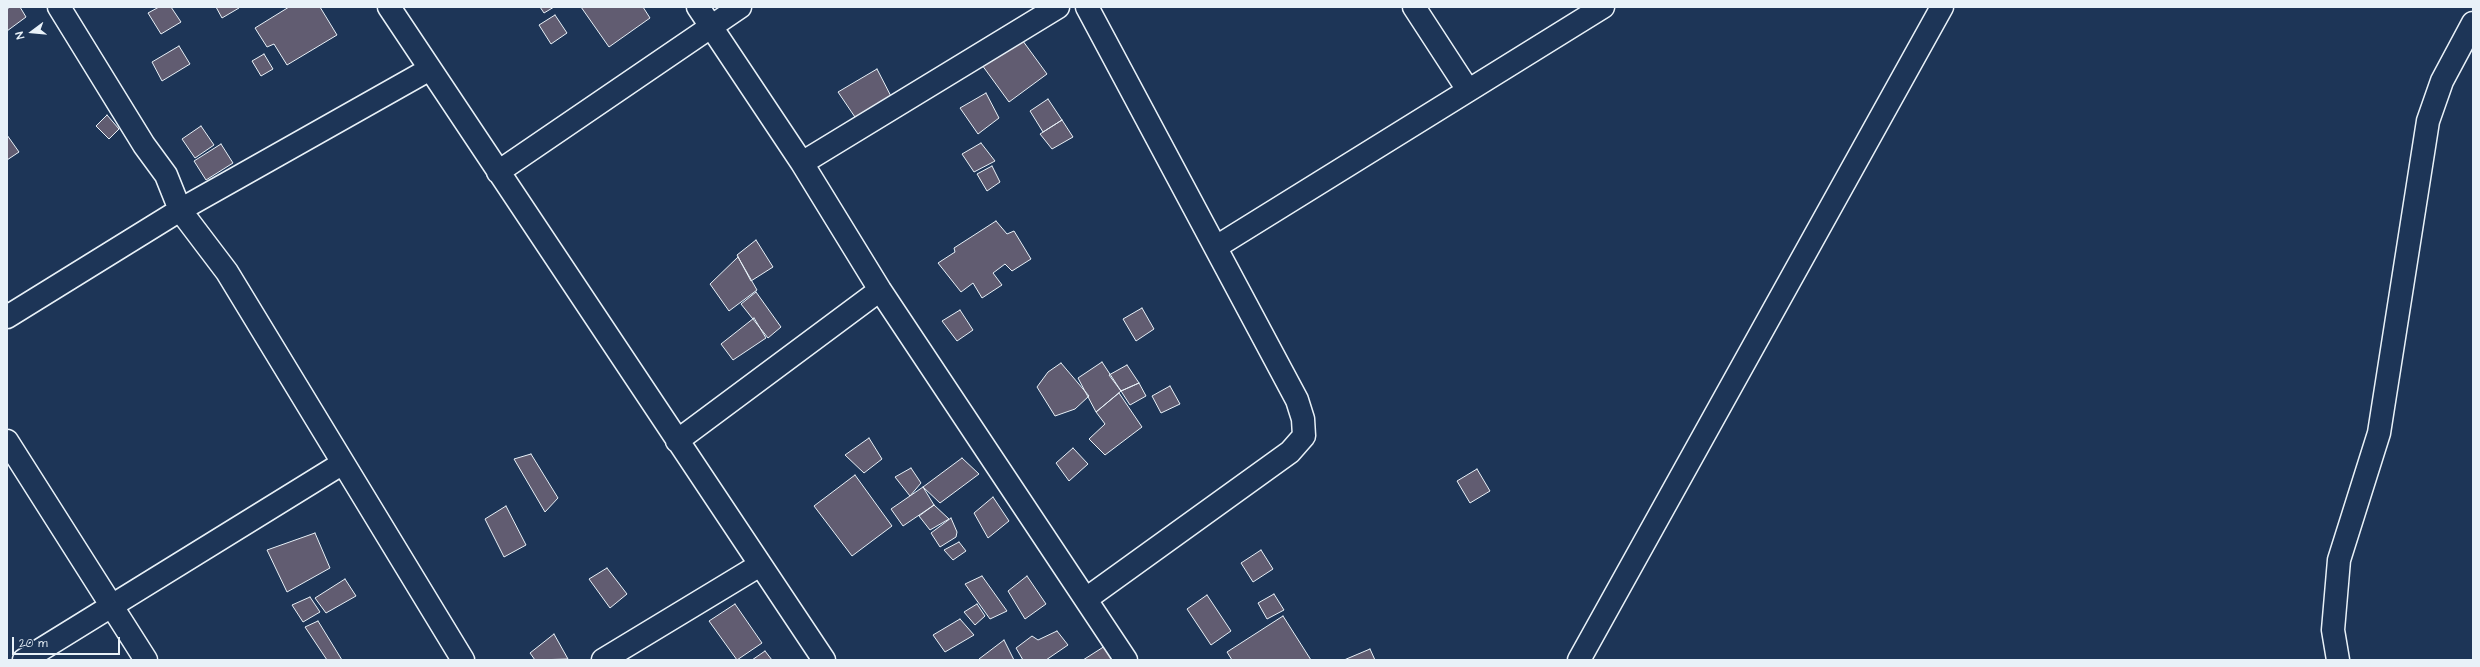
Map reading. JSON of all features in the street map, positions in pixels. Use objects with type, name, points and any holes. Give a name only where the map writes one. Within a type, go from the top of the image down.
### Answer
[{"type":"street","points":[[59,7],[144,145],[166,175],[180,210],[227,272],[463,660]]},
{"type":"street","points":[[389,7],[824,660]]},
{"type":"street","points":[[698,7],[802,164],[880,290],[1126,660]]},
{"type":"street","points":[[498,172],[710,26],[740,7]]},
{"type":"street","points":[[802,164],[1058,7]]},
{"type":"street","points":[[1086,599],[1290,452],[1304,436],[1303,420],[1297,400],[1088,7]]},
{"type":"street","points":[[1414,7],[1468,90]]},
{"type":"street","points":[[1216,247],[1603,7]]},
{"type":"street","points":[[1579,660],[1942,7]]},
{"type":"street","points":[[2338,660],[2333,630],[2339,560],[2379,434],[2428,121],[2442,81],[2473,23]]},
{"type":"street","points":[[7,317],[180,210],[430,69]]},
{"type":"street","points":[[677,441],[880,290]]},
{"type":"street","points":[[7,441],[146,660]]},
{"type":"street","points":[[24,660],[343,463]]},
{"type":"street","points":[[603,660],[760,565]]},
{"type":"building","points":[[10,7],[20,7],[26,17],[7,31],[7,9]]},
{"type":"building","points":[[159,7],[171,7],[181,22],[161,34],[148,13]]},
{"type":"building","points":[[216,7],[239,7],[239,8],[222,18]]},
{"type":"building","points":[[289,7],[320,7],[337,35],[287,65],[274,44],[267,47],[255,28]]},
{"type":"building","points":[[540,7],[554,7],[544,13]]},
{"type":"building","points":[[581,7],[643,7],[650,18],[609,47]]},
{"type":"building","points":[[555,15],[567,33],[551,44],[539,25]]},
{"type":"building","points":[[1020,37],[1047,74],[1009,102],[982,65]]},
{"type":"building","points":[[179,46],[190,64],[162,81],[152,62]]},
{"type":"building","points":[[264,54],[273,69],[261,76],[252,61]]},
{"type":"building","points":[[877,69],[896,106],[859,123],[838,92]]},
{"type":"building","points":[[986,93],[999,118],[978,134],[960,108]]},
{"type":"building","points":[[1048,99],[1062,120],[1043,132],[1030,111]]},
{"type":"building","points":[[107,115],[119,129],[109,139],[96,126]]},
{"type":"building","points":[[1062,120],[1073,137],[1052,149],[1040,134]]},
{"type":"building","points":[[201,126],[214,145],[195,158],[182,139]]},
{"type":"building","points":[[7,135],[19,152],[7,160]]},
{"type":"building","points":[[981,143],[995,161],[974,172],[962,154]]},
{"type":"building","points":[[221,144],[233,163],[206,180],[194,161]]},
{"type":"building","points":[[992,166],[1000,182],[987,191],[977,174]]},
{"type":"building","points":[[996,221],[1007,234],[1014,231],[1031,259],[1012,271],[1005,264],[993,273],[1002,285],[982,298],[973,283],[961,292],[938,263],[955,252],[954,248]]},
{"type":"building","points":[[756,240],[773,267],[751,281],[737,255]]},
{"type":"building","points":[[738,257],[757,290],[729,311],[710,284]]},
{"type":"building","points":[[756,292],[781,327],[768,338],[741,304]]},
{"type":"building","points":[[1142,308],[1154,329],[1136,341],[1123,319]]},
{"type":"building","points":[[960,310],[973,330],[957,341],[942,321]]},
{"type":"building","points":[[754,318],[766,338],[733,360],[721,344]]},
{"type":"building","points":[[1102,362],[1121,391],[1096,412],[1078,378]]},
{"type":"building","points":[[1061,363],[1089,396],[1075,409],[1055,416],[1037,387],[1048,372]]},
{"type":"building","points":[[1127,365],[1139,383],[1121,391],[1109,375]]},
{"type":"building","points":[[1139,383],[1146,396],[1130,405],[1121,391]]},
{"type":"building","points":[[1170,386],[1180,404],[1161,413],[1152,396]]},
{"type":"building","points":[[1119,393],[1142,427],[1105,455],[1089,439],[1105,424],[1096,412]]},
{"type":"building","points":[[869,438],[882,459],[864,473],[845,455]]},
{"type":"building","points":[[1073,448],[1088,464],[1069,481],[1056,463]]},
{"type":"building","points":[[531,454],[558,498],[545,512],[514,459]]},
{"type":"building","points":[[962,458],[979,474],[940,503],[923,487]]},
{"type":"building","points":[[911,468],[921,483],[910,496],[895,477]]},
{"type":"building","points":[[1477,469],[1490,491],[1470,503],[1457,481]]},
{"type":"building","points":[[855,475],[892,526],[852,556],[814,506]]},
{"type":"building","points":[[923,487],[934,505],[903,526],[891,509]]},
{"type":"building","points":[[993,497],[1009,521],[988,538],[974,513]]},
{"type":"building","points":[[934,505],[949,519],[930,530],[919,516]]},
{"type":"building","points":[[506,506],[526,545],[504,557],[485,519]]},
{"type":"building","points":[[951,518],[957,532],[956,537],[940,547],[931,533]]},
{"type":"building","points":[[315,533],[330,568],[287,592],[267,550]]},
{"type":"building","points":[[959,542],[966,551],[953,560],[944,550]]},
{"type":"building","points":[[1261,550],[1273,569],[1253,582],[1241,563]]},
{"type":"building","points":[[607,568],[627,594],[610,608],[589,579]]},
{"type":"building","points":[[982,576],[1007,611],[990,619],[965,584]]},
{"type":"building","points":[[1027,576],[1046,604],[1025,619],[1008,591]]},
{"type":"building","points":[[345,579],[356,596],[326,613],[315,598]]},
{"type":"building","points":[[1274,594],[1284,610],[1267,619],[1258,603]]},
{"type":"building","points":[[1207,595],[1231,631],[1211,645],[1187,609]]},
{"type":"building","points":[[310,597],[320,612],[303,622],[292,605]]},
{"type":"building","points":[[735,604],[762,643],[737,660],[709,621]]},
{"type":"building","points":[[977,604],[985,616],[975,625],[964,612]]},
{"type":"building","points":[[1283,616],[1311,660],[1232,660],[1227,652]]},
{"type":"building","points":[[960,619],[974,635],[945,652],[933,635]]},
{"type":"building","points":[[318,621],[342,660],[327,660],[305,627]]},
{"type":"building","points":[[1057,631],[1068,645],[1046,660],[1023,660],[1016,648],[1032,636],[1038,640]]},
{"type":"building","points":[[554,634],[568,659],[535,660],[530,653]]},
{"type":"building","points":[[1004,640],[1014,660],[979,659]]},
{"type":"building","points":[[1105,646],[1113,660],[1083,660]]},
{"type":"building","points":[[1370,649],[1375,660],[1344,660]]},
{"type":"building","points":[[765,651],[772,660],[752,660]]}]
